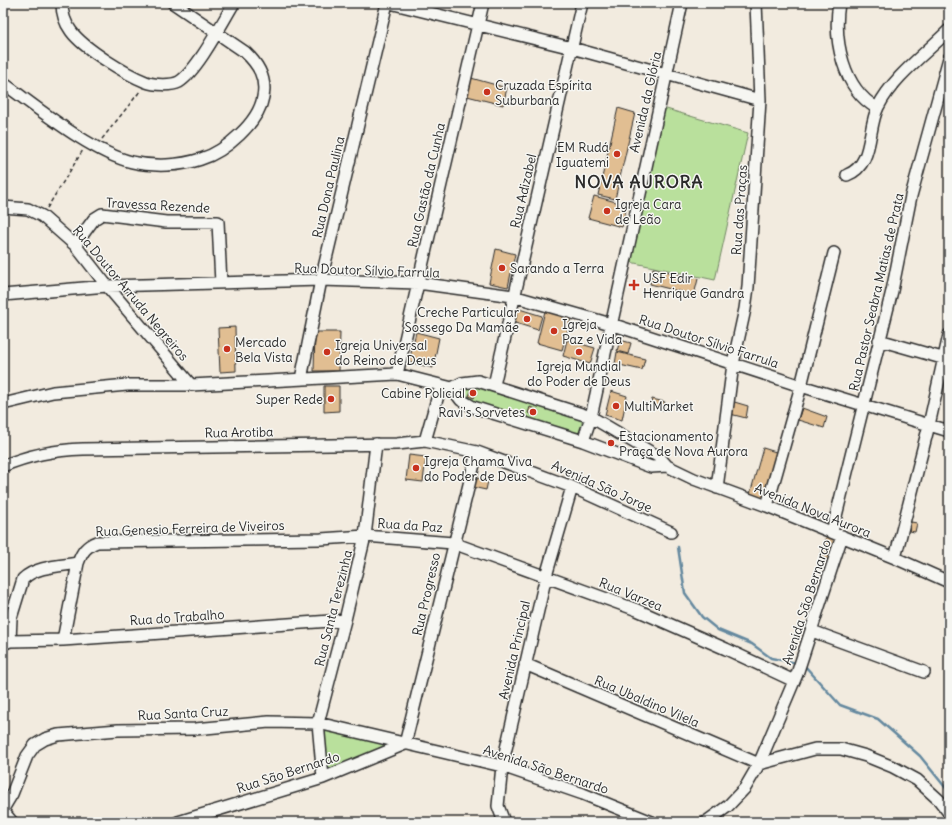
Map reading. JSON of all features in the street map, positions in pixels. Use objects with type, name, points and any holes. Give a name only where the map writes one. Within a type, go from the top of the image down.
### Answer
[{"type":"street","points":[[62,3],[65,21],[72,32],[102,58],[147,82],[165,85],[178,83],[195,67],[234,3]]},
{"type":"street","points":[[3,83],[92,144],[109,154],[132,162],[162,165],[181,164],[202,159],[217,152],[237,138],[258,110],[264,92],[261,72],[255,62],[245,52],[173,3]]},
{"type":"street","points":[[388,3],[572,48],[760,100]]},
{"type":"street","name":"Rua Dona Paulina","points":[[301,379],[321,280],[388,3]]},
{"type":"street","name":"Rua Gastão da Cunha","points":[[397,374],[483,3]]},
{"type":"street","name":"Rua Adizabel","points":[[494,386],[513,296],[582,3]]},
{"type":"street","name":"Avenida da Glória","points":[[583,441],[590,417],[682,3]]},
{"type":"street","name":"Rua das Praças","points":[[717,488],[733,364],[745,309],[748,287],[760,100],[756,3]]},
{"type":"street","points":[[839,3],[837,32],[842,56],[848,74],[859,95],[877,108]]},
{"type":"street","points":[[847,175],[860,167],[866,153],[877,108],[905,73],[949,30]]},
{"type":"street","name":"Rua Pastor Seabra Matias de Prata","points":[[837,534],[879,340],[892,291],[911,196],[949,58]]},
{"type":"street","name":"Rua Doutor Arruda Negreiros","points":[[3,206],[28,209],[42,216],[75,245],[107,286],[191,385]]},
{"type":"street","name":"Travessa Rezende","points":[[75,245],[94,219],[102,214],[166,222],[218,222],[221,282]]},
{"type":"street","points":[[767,506],[801,386],[834,253]]},
{"type":"street","name":"Rua Doutor Sílvio Farrula","points":[[3,294],[107,286],[321,280],[418,283],[513,296],[611,324],[801,386],[949,431]]},
{"type":"street","points":[[895,558],[946,359],[949,335]]},
{"type":"street","points":[[879,340],[946,359]]},
{"type":"street","points":[[3,404],[53,392],[127,385],[191,385],[397,374],[452,388]]},
{"type":"street","name":"Avenida Nova Aurora","points":[[667,466],[651,467],[583,441],[473,408],[465,404],[452,388],[470,381],[494,386],[590,417],[659,456],[667,466],[694,479],[837,534],[949,582]]},
{"type":"street","points":[[425,441],[441,385]]},
{"type":"street","name":"Rua Arotiba","points":[[3,466],[31,456],[56,450],[83,449],[376,444],[425,441],[477,452]]},
{"type":"street","name":"Rua Santa Terezinha","points":[[323,778],[318,722],[365,536],[376,444]]},
{"type":"street","name":"Avenida São Jorge","points":[[477,452],[572,487],[671,532]]},
{"type":"street","name":"Rua Progresso","points":[[405,744],[453,543],[477,452]]},
{"type":"street","name":"Avenida Principal","points":[[504,822],[498,806],[502,766],[546,576],[572,487]]},
{"type":"street","name":"Avenida São Bernardo","points":[[706,822],[728,806],[745,788],[759,764],[796,678],[812,631],[837,534]]},
{"type":"street","name":"Rua da Paz","points":[[365,536],[453,543]]},
{"type":"street","name":"Rua Genesio Ferreira de Viveiros","points":[[63,640],[78,563],[82,553],[88,545],[97,542],[321,539],[365,536]]},
{"type":"street","name":"Rua Varzea","points":[[453,543],[643,613],[796,678]]},
{"type":"street","points":[[7,642],[7,616],[20,584],[28,574],[37,570],[78,563]]},
{"type":"street","name":"Rua do Trabalho","points":[[7,642],[63,640],[345,620]]},
{"type":"street","points":[[812,631],[924,672]]},
{"type":"street","name":"Rua Ubaldino Vilela","points":[[525,664],[759,764]]},
{"type":"street","name":"Rua Santa Cruz","points":[[3,810],[12,794],[27,756],[35,744],[45,739],[58,736],[118,730],[196,729],[270,722],[318,722],[405,744]]},
{"type":"street","name":"Avenida São Bernardo","points":[[405,744],[502,766],[583,794],[652,822]]},
{"type":"street","name":"Rua São Bernardo","points":[[178,822],[323,778],[405,744]]},
{"type":"street","points":[[759,764],[815,749],[841,749],[879,761],[917,780],[939,800],[949,812]]},
{"type":"street","points":[[3,810],[12,822]]},
{"type":"path","points":[[42,216],[92,144],[147,82]]},
{"type":"green space","points":[[663,108],[748,133],[715,280],[630,262]]},
{"type":"green space","points":[[470,381],[591,417],[583,441],[481,410],[452,388]]},
{"type":"green space","points":[[318,723],[405,744],[323,778]]},
{"type":"building","name":"Cruzada Espírita Suburbana","points":[[471,78],[507,88],[503,105],[467,96]]},
{"type":"building","name":"EM Rudá Iguatemi","points":[[618,108],[635,113],[615,199],[598,195]]},
{"type":"building","name":"Igreja Cara de Leão","points":[[594,196],[627,205],[622,227],[588,218]]},
{"type":"building","name":"Sarando a Terra","points":[[496,249],[515,254],[508,287],[489,283]]},
{"type":"building","points":[[653,268],[698,279],[694,295],[650,284]]},
{"type":"building","name":"Creche Particular Sossego Da Mamãe","points":[[516,308],[542,316],[538,330],[512,322]]},
{"type":"building","name":"Igreja Paz e Vida","points":[[545,311],[571,318],[562,350],[537,343]]},
{"type":"building","name":"Mercado Bela Vista","points":[[235,327],[236,371],[220,372],[218,328]]},
{"type":"building","name":"Igreja Universal do Reino de Deus","points":[[315,332],[340,332],[339,371],[314,371]]},
{"type":"building","points":[[416,332],[439,338],[433,368],[409,362]]},
{"type":"building","name":"Igreja Mundial do Poder de Deus","points":[[567,340],[595,348],[590,364],[563,356]]},
{"type":"building","points":[[620,340],[631,343],[628,354],[617,351]]},
{"type":"building","points":[[617,352],[645,359],[642,370],[615,364]]},
{"type":"building","name":"Super Rede","points":[[324,386],[339,386],[339,411],[324,412]]},
{"type":"building","name":"Cabine Policial","points":[[472,389],[477,390],[474,398],[469,396]]},
{"type":"building","name":"MultiMarket","points":[[611,391],[627,396],[622,420],[605,415]]},
{"type":"building","points":[[652,399],[665,402],[663,410],[650,407]]},
{"type":"building","points":[[731,401],[748,406],[746,418],[730,414]]},
{"type":"building","name":"Ravi's Sorvetes","points":[[530,407],[537,410],[535,416],[528,413]]},
{"type":"building","points":[[802,408],[827,417],[824,428],[798,420]]},
{"type":"building","points":[[763,448],[779,453],[766,501],[750,494]]},
{"type":"building","name":"Igreja Chama Viva do Poder de Deus","points":[[409,455],[426,457],[423,482],[406,480]]},
{"type":"building","points":[[474,477],[488,481],[486,490],[472,487]]},
{"type":"building","points":[[911,522],[917,523],[915,532],[909,531]]},
{"type":"building","points":[[827,535],[838,540],[831,561],[820,557]]},
{"type":"waterway","points":[[678,547],[685,593],[702,617],[718,630],[752,644],[771,658],[797,663]]},
{"type":"waterway","points":[[804,665],[840,705],[878,719],[920,756],[949,792]]},
{"type":"place","name":"Cruzada Espírita Suburbana","points":[[487,92]]},
{"type":"place","name":"EM Rudá Iguatemi","points":[[617,154]]},
{"type":"place","name":"Igreja Cara de Leão","points":[[607,211]]},
{"type":"place","name":"Sarando a Terra","points":[[502,268]]},
{"type":"place","name":"USF Edir Henrique Gandra","points":[[634,285]]},
{"type":"place","name":"Creche Particular Sossego Da Mamãe","points":[[527,319]]},
{"type":"place","name":"Igreja Paz e Vida","points":[[554,331]]},
{"type":"place","name":"Mercado Bela Vista","points":[[227,349]]},
{"type":"place","name":"Igreja Universal do Reino de Deus","points":[[327,352]]},
{"type":"place","name":"Igreja Mundial do Poder de Deus","points":[[579,352]]},
{"type":"place","name":"Cabine Policial","points":[[473,393]]},
{"type":"place","name":"Super Rede","points":[[331,399]]},
{"type":"place","name":"MultiMarket","points":[[616,406]]},
{"type":"place","name":"Ravi's Sorvetes","points":[[533,412]]},
{"type":"place","name":"Estacionamento Praça de Nova Aurora","points":[[611,443]]},
{"type":"place","name":"Igreja Chama Viva do Poder de Deus","points":[[416,468]]},
{"type":"district","name":"NOVA AURORA","points":[[639,182]]}]
